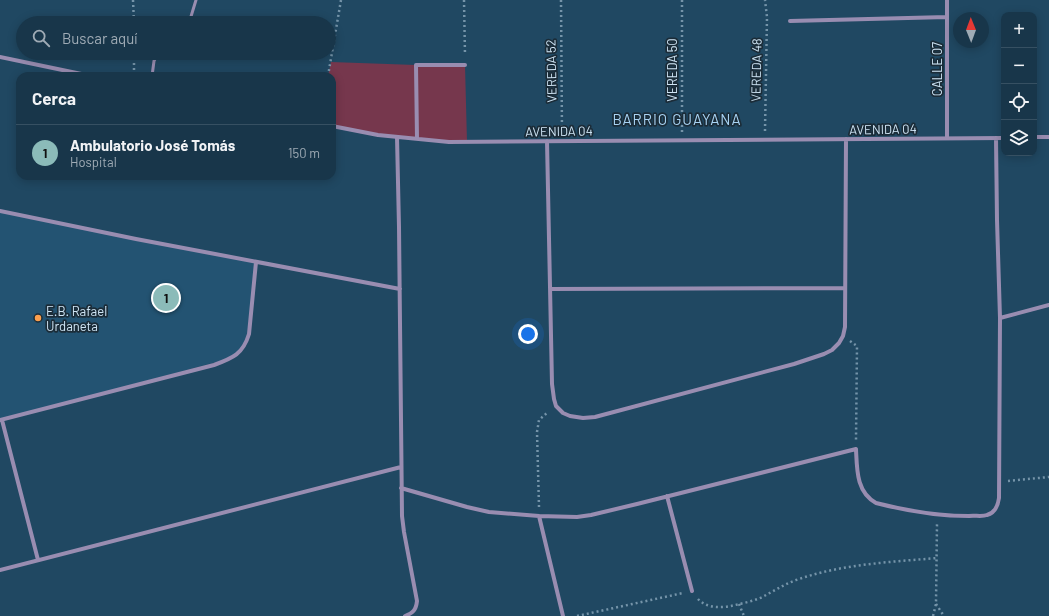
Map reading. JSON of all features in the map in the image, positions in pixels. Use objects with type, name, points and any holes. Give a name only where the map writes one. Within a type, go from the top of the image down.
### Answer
[{"type":"street","name":"CALLE 07","points":[[947,0],[947,138]]},
{"type":"street","points":[[790,21],[947,17]]},
{"type":"street","points":[[0,57],[72,72]]},
{"type":"street","points":[[417,139],[416,65],[465,65]]},
{"type":"street","name":"AVENIDA 04","points":[[336,127],[378,135],[449,142],[1001,138]]},
{"type":"street","points":[[397,137],[400,289],[400,467],[404,532],[416,601],[416,608],[414,612],[405,616]]},
{"type":"street","points":[[1037,138],[1049,137]]},
{"type":"street","points":[[401,488],[489,512],[577,517],[591,515],[856,449],[859,481],[869,500],[876,504],[937,515],[988,515],[994,511],[998,505],[999,481],[1000,318],[996,138]]},
{"type":"street","points":[[547,141],[552,384],[556,406],[563,413],[570,416],[583,418],[595,417],[794,364],[824,354],[839,344],[845,327],[846,139]]},
{"type":"street","points":[[0,211],[136,239],[400,289]]},
{"type":"street","points":[[38,560],[1,420],[214,365],[231,358],[240,352],[246,344],[249,334],[256,262]]},
{"type":"street","points":[[550,289],[845,288]]},
{"type":"street","points":[[1000,318],[1049,305]]},
{"type":"street","points":[[0,570],[400,467]]},
{"type":"street","points":[[667,496],[692,591]]},
{"type":"street","points":[[539,516],[563,616]]},
{"type":"lane","points":[[191,16],[196,0]]},
{"type":"lane","points":[[153,72],[154,60]]},
{"type":"path","points":[[133,0],[134,16]]},
{"type":"path","points":[[336,29],[341,0]]},
{"type":"path","points":[[464,0],[465,65]]},
{"type":"path","name":"VEREDA 52","points":[[561,0],[562,141]]},
{"type":"path","name":"VEREDA 50","points":[[682,0],[682,140]]},
{"type":"path","name":"VEREDA 48","points":[[765,0],[767,17],[765,140]]},
{"type":"path","points":[[134,60],[134,72]]},
{"type":"path","points":[[329,72],[331,60]]},
{"type":"path","points":[[843,336],[857,346],[856,449]]},
{"type":"path","points":[[539,516],[538,426],[539,420],[543,415],[556,406]]},
{"type":"path","points":[[999,481],[1049,477]]},
{"type":"path","points":[[933,616],[936,604],[937,515]]},
{"type":"path","points":[[577,616],[692,591],[699,601],[709,607],[728,607],[766,596],[776,588],[824,571],[864,565],[937,558]]},
{"type":"path","points":[[739,604],[744,616]]},
{"type":"path","points":[[936,604],[944,616]]},
{"type":"shaded area","points":[[331,62],[465,65],[467,142],[378,135],[336,127],[336,72],[329,72]]},
{"type":"shaded area","points":[[0,211],[256,262],[246,344],[231,358],[0,420]]},
{"type":"place","name":"Ambulatorio José Tomás","points":[[166,298]]},
{"type":"place","name":"E.B. Rafael Urdaneta","points":[[38,318]]},
{"type":"district","name":"BARRIO GUAYANA","points":[[677,119]]}]
